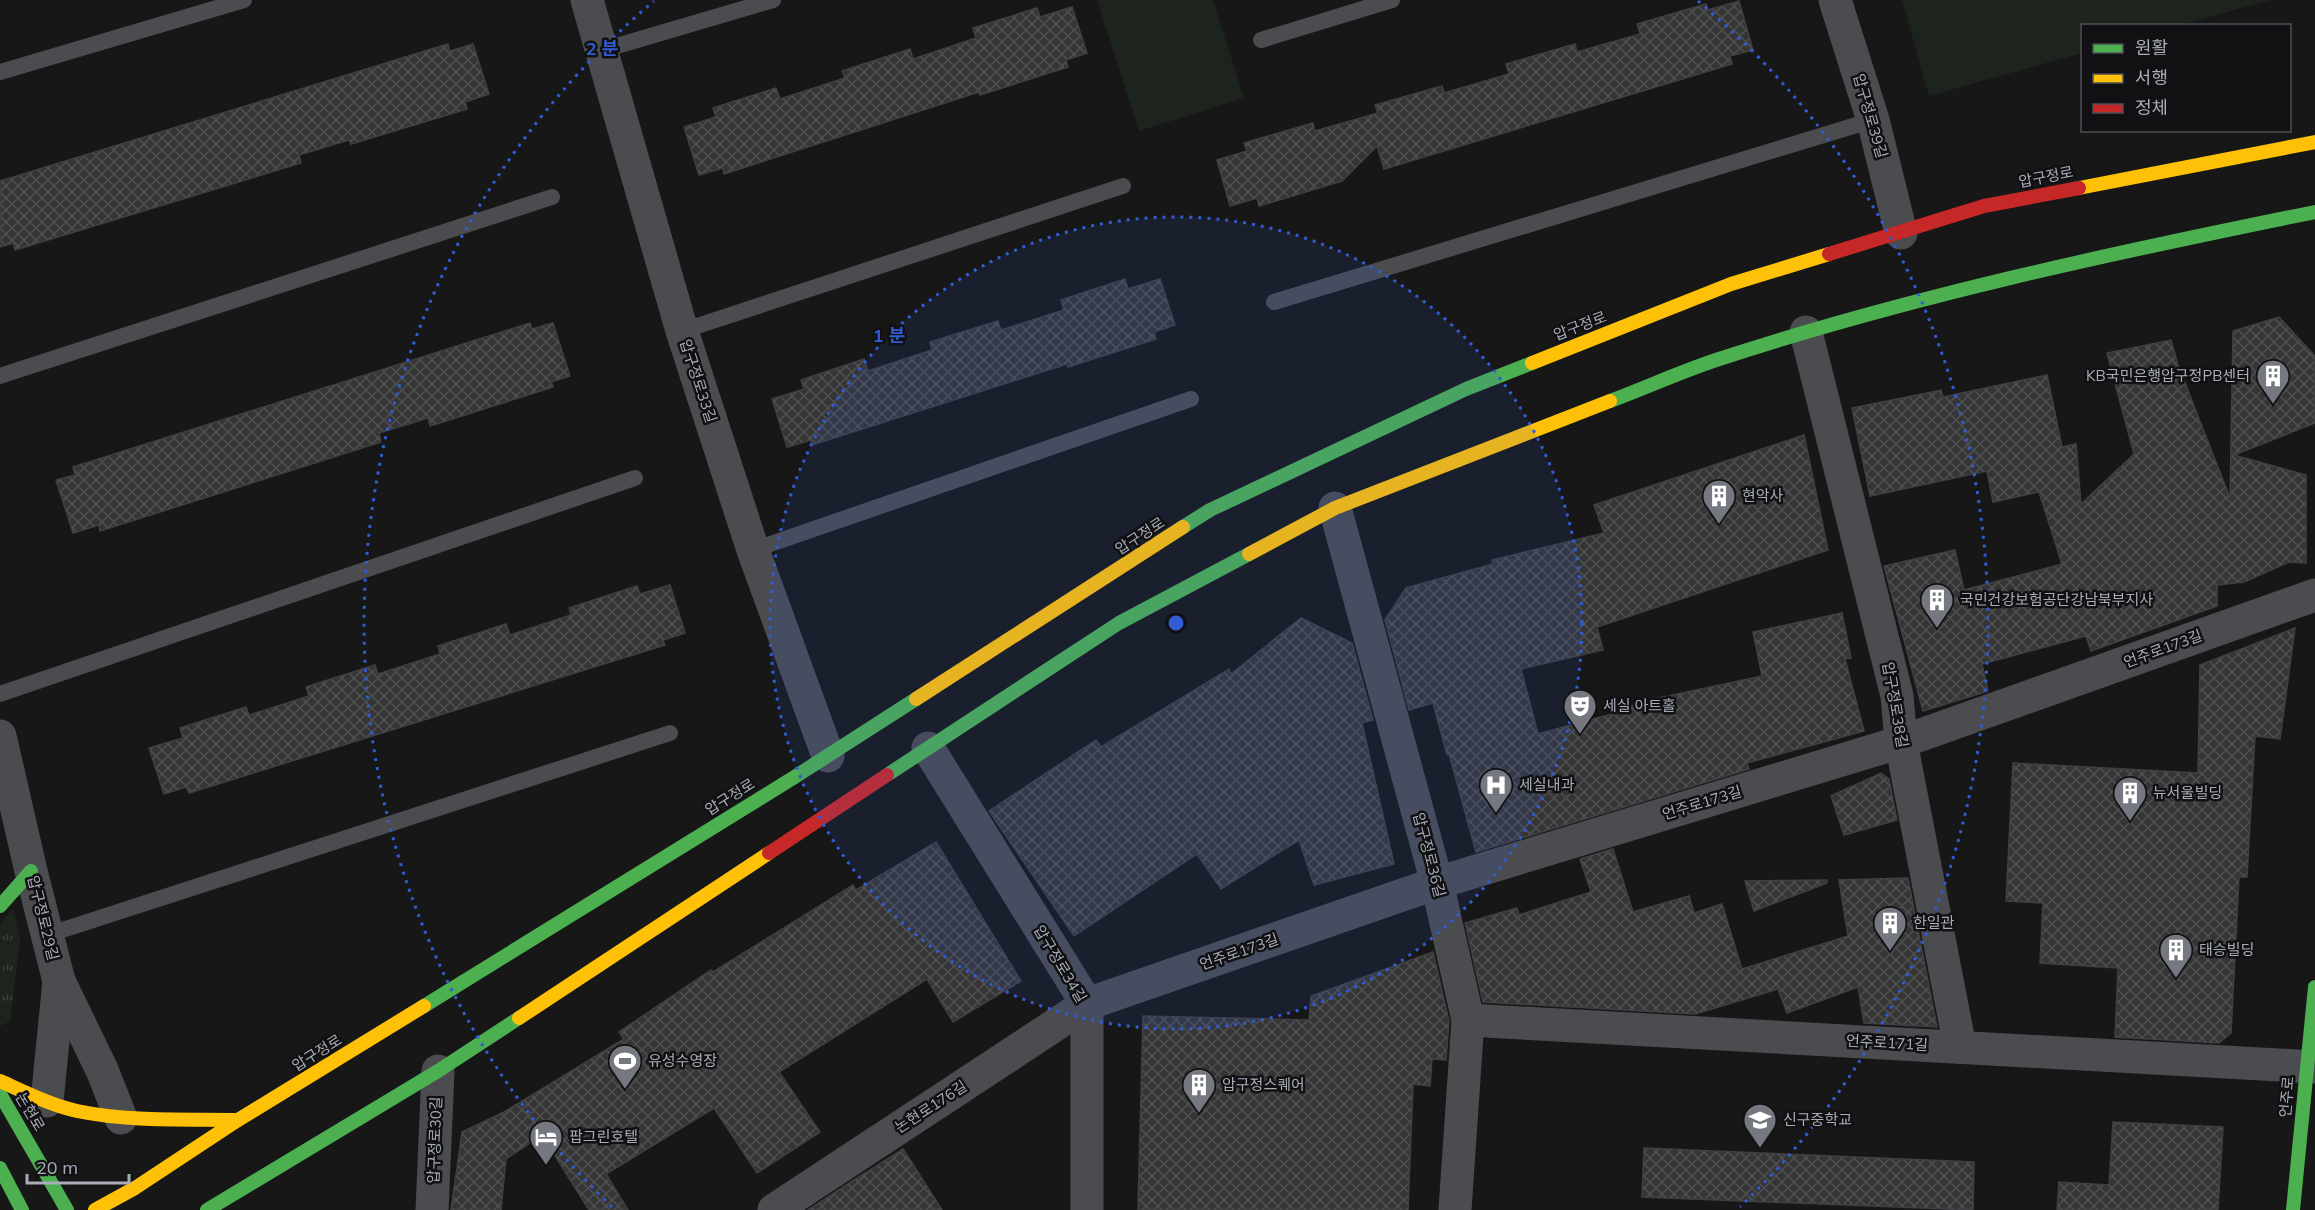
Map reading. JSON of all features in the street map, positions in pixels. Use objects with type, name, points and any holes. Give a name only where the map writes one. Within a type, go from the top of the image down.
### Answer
[{"type":"main road","name":"압구정로","points":[[95,1210],[135,1188],[238,1120],[828,756],[1210,510],[1466,389],[1731,284],[1984,206],[2315,142]]},
{"type":"main road","points":[[207,1210],[438,1071],[1119,623],[1335,508],[1713,361],[1806,332],[1934,297],[2139,248],[2315,212]]},
{"type":"main road","points":[[0,906],[31,871]]},
{"type":"main road","name":"언주로","points":[[2293,1210],[2311,1067],[2315,987]]},
{"type":"main road","points":[[0,1081],[47,1101],[76,1110],[122,1118],[238,1120]]},
{"type":"main road","name":"논현로","points":[[0,1094],[67,1210]]},
{"type":"main road","points":[[0,1168],[22,1210]]},
{"type":"street","name":"압구정로33길","points":[[586,0],[603,50],[682,331],[753,550],[828,756]]},
{"type":"street","name":"압구정로39길","points":[[1835,0],[1873,120],[1901,233]]},
{"type":"street","name":"압구정로38길","points":[[1806,332],[1897,696],[1901,742],[1960,1047]]},
{"type":"street","name":"압구정로36길","points":[[1335,508],[1437,883],[1468,1020],[1455,1210]]},
{"type":"street","name":"언주로173길","points":[[1087,1005],[1437,883],[1901,742],[2315,595]]},
{"type":"street","name":"압구정로29길","points":[[0,736],[59,981],[47,1101]]},
{"type":"street","name":"압구정로34길","points":[[928,748],[1087,1005],[1087,1210]]},
{"type":"street","points":[[59,981],[122,1118]]},
{"type":"street","name":"논현로176길","points":[[774,1210],[1087,1005]]},
{"type":"street","name":"언주로171길","points":[[1468,1020],[2311,1067]]},
{"type":"street","name":"압구정로30길","points":[[432,1210],[438,1071]]},
{"type":"lane","points":[[0,72],[244,0]]},
{"type":"lane","points":[[603,50],[773,0]]},
{"type":"lane","points":[[1261,40],[1392,0]]},
{"type":"lane","points":[[1274,302],[1873,120]]},
{"type":"lane","points":[[682,331],[1123,186]]},
{"type":"lane","points":[[0,376],[552,197]]},
{"type":"lane","points":[[753,550],[1191,399]]},
{"type":"lane","points":[[0,694],[635,478]]},
{"type":"lane","points":[[47,935],[670,733]]},
{"type":"green space","points":[[1097,0],[1213,0],[1244,98],[1139,131]]},
{"type":"green space","points":[[1902,0],[2271,0],[2184,24],[2081,24],[2081,53],[1929,96]]},
{"type":"green space","points":[[13,908],[20,939],[10,1021],[0,1026],[0,924]]},
{"type":"building","points":[[1739,1],[1753,50],[1730,56],[1732,64],[1384,169],[1377,146],[1342,181],[1259,206],[1257,198],[1230,206],[1217,160],[1247,151],[1244,143],[1313,123],[1315,131],[1378,113],[1375,105],[1442,86],[1444,93],[1509,74],[1506,64],[1575,44],[1577,52],[1640,34],[1637,24],[1706,4],[1708,10]]},
{"type":"building","points":[[1072,7],[1087,53],[1066,60],[1068,67],[980,95],[979,92],[724,174],[723,168],[699,175],[684,127],[716,117],[713,108],[776,88],[780,99],[845,78],[842,71],[910,49],[913,59],[976,38],[973,28],[1037,8],[1040,17]]},
{"type":"building","points":[[448,44],[450,51],[473,44],[489,94],[465,102],[467,109],[351,144],[349,140],[299,155],[301,163],[15,250],[13,243],[0,247],[0,181]]},
{"type":"building","points":[[1125,279],[1128,289],[1160,279],[1175,325],[1154,332],[1156,339],[1068,367],[1067,364],[812,445],[811,440],[787,447],[772,399],[804,389],[801,380],[864,359],[868,371],[932,350],[930,342],[998,321],[1001,330],[1064,310],[1061,300]]},
{"type":"building","points":[[2279,317],[2315,356],[2315,423],[2234,455],[2306,475],[2306,563],[2289,562],[2244,582],[2217,585],[2217,606],[2091,651],[2086,636],[1982,664],[1988,691],[1923,711],[1884,566],[1955,550],[1964,590],[2062,564],[2039,492],[1993,502],[1987,471],[1870,496],[1852,408],[1941,390],[1943,397],[2047,375],[2062,447],[2076,444],[2081,504],[2134,454],[2107,353],[2171,340],[2178,365],[2230,498],[2233,331]]},
{"type":"building","points":[[530,323],[532,329],[553,323],[570,376],[551,382],[553,387],[430,426],[428,418],[379,433],[381,442],[100,531],[99,525],[73,533],[56,480],[75,475],[73,467]]},
{"type":"building","points":[[1804,435],[1828,550],[1597,627],[1603,650],[1521,669],[1538,734],[1619,712],[1618,710],[1654,699],[1762,676],[1753,632],[1842,613],[1851,658],[1845,659],[1864,731],[1747,763],[1749,769],[1476,852],[1433,703],[1409,710],[1385,620],[1406,588],[1493,564],[1492,560],[1604,533],[1594,505]]},
{"type":"building","points":[[670,585],[685,633],[663,640],[665,645],[189,793],[186,787],[164,794],[149,748],[183,738],[180,728],[246,707],[249,715],[309,696],[306,687],[375,665],[378,674],[440,654],[438,646],[506,624],[510,635],[571,615],[569,608],[637,586],[640,594]]},
{"type":"building","points":[[1301,618],[1352,643],[1373,720],[1362,723],[1394,864],[1314,885],[1299,840],[1221,889],[1197,854],[1074,936],[989,811],[1096,740],[1101,747],[1229,669],[1231,674]]},
{"type":"building","points":[[2295,628],[2280,739],[2255,736],[2247,877],[2239,877],[2231,1033],[2219,1043],[2115,1037],[2118,968],[2040,963],[2043,903],[2006,901],[2013,763],[2198,773],[2200,665]]},
{"type":"building","points":[[1881,773],[1889,779],[1897,820],[1844,835],[1831,796]]},
{"type":"building","points":[[936,842],[1021,981],[953,1022],[927,979],[779,1072],[820,1132],[757,1173],[714,1108],[606,1174],[628,1210],[589,1210],[542,1135],[506,1159],[501,1210],[451,1210],[462,1132],[504,1112],[624,1039],[619,1032],[711,970],[713,972],[853,885],[856,890]]},
{"type":"building","points":[[1613,849],[1633,912],[1689,896],[1694,913],[1722,904],[1742,969],[1848,936],[1839,880],[1908,878],[1937,1027],[1864,1023],[1858,987],[1787,1013],[1778,989],[1695,1014],[1483,1002],[1465,923],[1517,908],[1519,915],[1591,892],[1580,859]]},
{"type":"building","points":[[1827,880],[1827,883],[1754,911],[1745,881]]},
{"type":"building","points":[[1433,952],[1449,1021],[1446,1060],[1432,1059],[1430,1086],[1413,1084],[1408,1210],[1138,1210],[1143,1016],[1309,1020],[1311,996]]},
{"type":"building","points":[[2113,1122],[2223,1127],[2218,1210],[2057,1210],[2059,1182],[2109,1185]]},
{"type":"building","points":[[1644,1148],[1974,1162],[1973,1210],[1642,1197]]},
{"type":"building","points":[[903,1149],[942,1210],[808,1210],[851,1182]]},
{"type":"traffic: fast","points":[[1610,401],[1716,360],[1863,316],[2013,277],[2315,212]]},
{"type":"traffic: fast","points":[[1183,527],[1210,510],[1466,389],[1532,363]]},
{"type":"traffic: fast","points":[[887,775],[1119,623],[1249,554]]},
{"type":"traffic: fast","points":[[424,1006],[793,778],[916,699]]},
{"type":"traffic: fast","points":[[0,906],[31,871]]},
{"type":"traffic: fast","points":[[2293,1210],[2315,987]]},
{"type":"traffic: fast","points":[[207,1210],[438,1071],[519,1018]]},
{"type":"traffic: fast","points":[[0,1094],[67,1210]]},
{"type":"traffic: fast","points":[[0,1168],[22,1210]]},
{"type":"traffic: slow","points":[[2079,188],[2315,142]]},
{"type":"traffic: slow","points":[[1532,363],[1731,284],[1829,254]]},
{"type":"traffic: slow","points":[[1249,554],[1335,508],[1610,401]]},
{"type":"traffic: slow","points":[[916,699],[1183,527]]},
{"type":"traffic: slow","points":[[519,1018],[769,853]]},
{"type":"traffic: slow","points":[[95,1210],[135,1188],[238,1120],[424,1006]]},
{"type":"traffic: slow","points":[[0,1081],[57,1105],[97,1115],[157,1119],[238,1120]]},
{"type":"traffic: jam","points":[[1829,254],[1984,206],[2079,188]]},
{"type":"traffic: jam","points":[[769,853],[887,775]]},
{"type":"place","name":"KB국민은행압구정PB센터","points":[[2273,405]]},
{"type":"place","name":"현악사","points":[[1719,525]]},
{"type":"place","name":"국민건강보험공단강남북부지사","points":[[1937,629]]},
{"type":"place","name":"세실 아트홀","points":[[1580,735]]},
{"type":"place","name":"세실내과","points":[[1496,814]]},
{"type":"place","name":"뉴서울빌딩","points":[[2130,822]]},
{"type":"place","name":"한일관","points":[[1890,952]]},
{"type":"place","name":"태승빌딩","points":[[2176,979]]},
{"type":"place","name":"유성수영장","points":[[625,1090]]},
{"type":"place","name":"압구정스퀘어","points":[[1199,1114]]},
{"type":"place","name":"신구중학교","points":[[1760,1149]]},
{"type":"place","name":"팝그린호텔","points":[[546,1166]]}]
